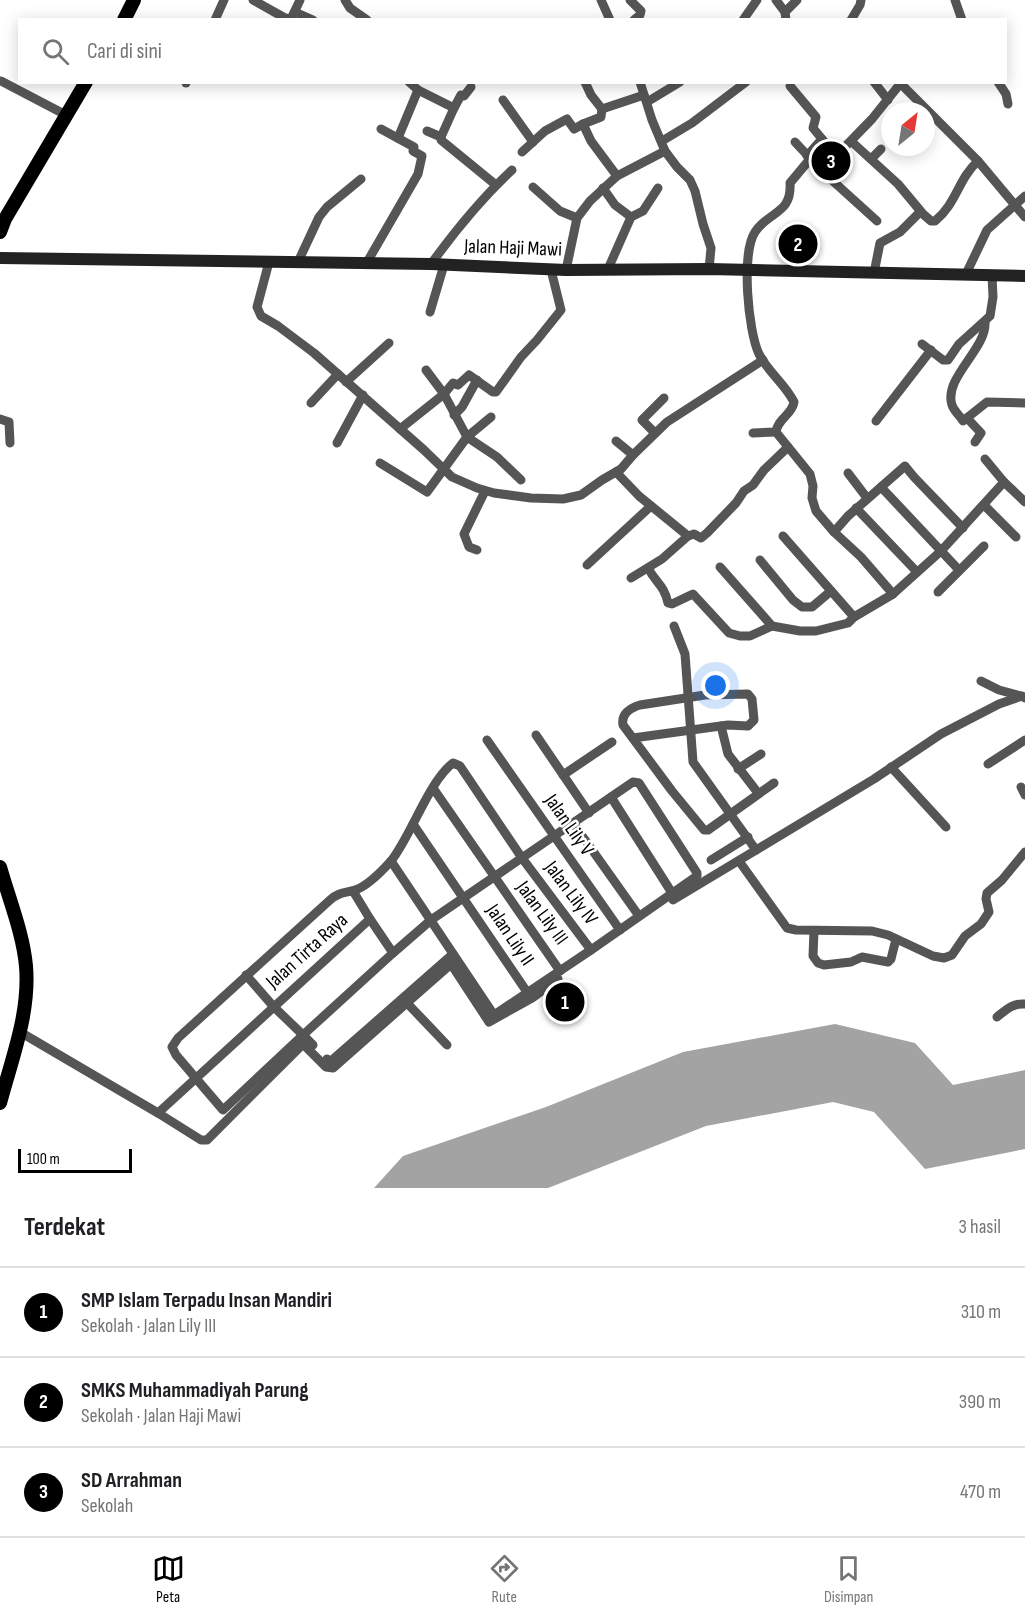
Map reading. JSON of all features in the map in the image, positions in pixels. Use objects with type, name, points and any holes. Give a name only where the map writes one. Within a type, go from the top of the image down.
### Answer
[{"type":"main road","points":[[125,18],[134,0]]},
{"type":"main road","points":[[0,232],[85,84]]},
{"type":"main road","points":[[0,867],[26,965],[26,998],[20,1032],[0,1102]]},
{"type":"street","points":[[216,18],[224,0]]},
{"type":"street","points":[[253,0],[282,18]]},
{"type":"street","points":[[292,18],[300,0]]},
{"type":"street","points":[[602,0],[609,18]]},
{"type":"street","points":[[630,0],[641,11],[636,18]]},
{"type":"street","points":[[744,18],[757,0]]},
{"type":"street","points":[[776,0],[786,16],[797,0]]},
{"type":"street","points":[[852,18],[861,0]]},
{"type":"street","points":[[955,0],[961,18]]},
{"type":"street","points":[[349,3],[366,18]]},
{"type":"street","points":[[295,12],[308,18]]},
{"type":"street","points":[[1,81],[66,115]]},
{"type":"street","points":[[411,84],[418,90],[454,108]]},
{"type":"street","points":[[522,152],[545,131],[567,119],[574,129],[601,117],[602,109],[586,84]]},
{"type":"street","points":[[641,84],[663,146],[677,167],[690,180],[695,191],[711,248],[709,269]]},
{"type":"street","points":[[602,109],[645,99],[676,84]]},
{"type":"street","points":[[566,270],[577,218],[590,201],[617,176],[663,146],[743,84]]},
{"type":"street","points":[[790,84],[816,117],[813,127],[836,156]]},
{"type":"street","points":[[876,84],[888,100]]},
{"type":"street","points":[[824,173],[836,156],[852,142],[888,100],[898,84]]},
{"type":"street","points":[[900,84],[978,160],[1025,217]]},
{"type":"street","points":[[999,84],[1006,94],[1008,104]]},
{"type":"street","points":[[441,137],[461,95],[464,96],[471,87]]},
{"type":"street","points":[[398,138],[409,117],[418,90]]},
{"type":"street","points":[[503,100],[533,142]]},
{"type":"street","points":[[583,124],[591,141],[617,176]]},
{"type":"street","points":[[366,264],[418,174],[422,156],[413,151],[414,147],[381,129]]},
{"type":"street","points":[[427,131],[441,137],[441,140],[483,172],[496,185]]},
{"type":"street","points":[[776,432],[780,420],[791,410],[795,402],[763,360],[756,347],[752,326],[747,250],[755,232],[786,206],[791,195],[790,183],[822,138]]},
{"type":"street","points":[[795,142],[824,173],[877,221]]},
{"type":"street","points":[[852,142],[898,184],[920,212],[932,221],[937,220],[954,198],[967,171],[978,160]]},
{"type":"street","points":[[871,159],[881,149]]},
{"type":"street","points":[[431,264],[458,229],[512,170]]},
{"type":"street","points":[[298,262],[319,216],[362,179]]},
{"type":"street","points":[[533,187],[560,211],[577,218]]},
{"type":"street","points":[[603,188],[615,205],[631,217]]},
{"type":"street","points":[[608,269],[631,217],[643,211],[658,188]]},
{"type":"street","points":[[966,274],[984,235],[1025,196]]},
{"type":"street","points":[[874,273],[879,244],[900,232],[920,212]]},
{"type":"street","name":"Jalan Haji Mawi","points":[[0,258],[431,264],[551,270],[709,269],[1025,276]]},
{"type":"street","points":[[269,262],[258,312],[261,316],[314,353],[458,481],[485,490],[531,498],[570,498],[581,495],[621,470],[667,422],[763,360]]},
{"type":"street","points":[[430,312],[444,265]]},
{"type":"street","points":[[400,429],[444,394],[453,383],[458,385],[469,375],[491,391],[496,392],[521,357],[561,310],[551,270]]},
{"type":"street","points":[[922,344],[946,361],[959,344],[990,316],[992,275]]},
{"type":"street","points":[[985,322],[983,333],[955,383],[951,397],[953,408],[963,421],[987,402],[1025,403]]},
{"type":"street","points":[[346,382],[388,343]]},
{"type":"street","points":[[876,422],[931,350]]},
{"type":"street","points":[[426,370],[444,394],[467,437],[497,457],[521,480]]},
{"type":"street","points":[[311,403],[338,374]]},
{"type":"street","points":[[454,415],[462,407],[477,380]]},
{"type":"street","points":[[337,443],[363,395]]},
{"type":"street","points":[[655,433],[642,420],[664,398]]},
{"type":"street","points":[[380,463],[426,492],[467,437],[491,417]]},
{"type":"street","points":[[0,418],[9,422],[10,443]]},
{"type":"street","points":[[967,418],[981,433],[975,442]]},
{"type":"street","points":[[753,433],[776,432]]},
{"type":"street","points":[[776,432],[810,474],[813,486],[812,498],[816,511],[893,594]]},
{"type":"street","points":[[616,441],[633,455]]},
{"type":"street","points":[[631,578],[648,568],[688,536],[694,534],[701,538],[707,533],[736,503],[744,490],[753,485],[788,447]]},
{"type":"street","points":[[985,459],[1025,502]]},
{"type":"street","points":[[834,532],[856,508],[905,466],[963,528]]},
{"type":"street","points":[[616,472],[651,506],[688,536]]},
{"type":"street","points":[[848,473],[867,498]]},
{"type":"street","points":[[720,567],[772,626],[800,632],[841,626],[893,594],[941,551],[1004,482]]},
{"type":"street","points":[[881,487],[959,570]]},
{"type":"street","points":[[477,550],[468,547],[464,534],[485,490]]},
{"type":"street","points":[[984,505],[1016,537]]},
{"type":"street","points":[[587,565],[651,506]]},
{"type":"street","points":[[856,508],[917,572]]},
{"type":"street","points":[[783,536],[854,617]]},
{"type":"street","points":[[938,592],[984,546]]},
{"type":"street","points":[[760,560],[793,600],[802,607],[812,607],[831,591]]},
{"type":"street","points":[[648,568],[666,590],[668,603],[672,604],[693,594],[729,633],[750,636],[772,626]]},
{"type":"street","points":[[674,626],[685,654],[693,762],[756,850]]},
{"type":"street","points":[[981,681],[999,690],[1024,697]]},
{"type":"street","points":[[633,738],[721,726],[751,725],[754,720],[751,696],[744,694],[688,698],[640,705],[633,707],[622,720],[623,725],[701,828],[708,830],[774,783]]},
{"type":"street","points":[[20,1032],[201,1140],[207,1140],[303,1044],[326,1067],[333,1068],[451,964],[489,1022],[532,998],[678,896],[874,779],[941,734],[999,704],[1024,697]]},
{"type":"street","points":[[721,726],[726,750],[758,793]]},
{"type":"street","points":[[536,735],[589,813]]},
{"type":"street","name":"Jalan Lily V","points":[[488,740],[620,930]]},
{"type":"street","points":[[988,764],[1025,740]]},
{"type":"street","points":[[563,775],[612,742]]},
{"type":"street","points":[[738,769],[761,754]]},
{"type":"street","name":"Jalan Lily IV","points":[[433,789],[451,765],[455,763],[458,765],[522,858],[591,950]]},
{"type":"street","points":[[891,767],[946,827]]},
{"type":"street","points":[[391,861],[431,920],[494,1015],[697,876],[639,783],[633,782],[431,920],[223,1110],[172,1051],[173,1044],[336,895],[353,891],[368,883],[391,861],[433,789]]},
{"type":"street","name":"Jalan Lily III","points":[[433,789],[560,971]]},
{"type":"street","points":[[611,797],[672,893]]},
{"type":"street","points":[[573,823],[639,916]]},
{"type":"street","name":"Jalan Lily II","points":[[413,824],[527,992]]},
{"type":"street","points":[[711,860],[748,837]]},
{"type":"street","points":[[739,861],[787,928],[814,931],[859,929],[882,933],[939,958],[952,955],[965,936],[981,924],[989,909],[986,896],[989,890],[1002,880],[1025,852]]},
{"type":"street","points":[[353,891],[370,919]]},
{"type":"street","name":"Jalan Tirta Raya","points":[[158,1113],[370,919],[393,953]]},
{"type":"street","points":[[814,931],[813,956],[818,963],[824,965],[855,962],[862,957],[888,962],[891,959],[896,939]]},
{"type":"street","points":[[246,975],[273,1006],[330,1062],[453,954]]},
{"type":"street","points":[[407,1003],[447,1045]]},
{"type":"street","points":[[997,1017],[1011,1006],[1025,1004]]},
{"type":"shaded area","points":[[835,1024],[915,1043],[953,1085],[1025,1070],[1025,1149],[925,1169],[874,1112],[833,1102],[706,1126],[548,1188],[374,1188],[403,1156],[546,1107],[683,1052]]},
{"type":"place","name":"SD Arrahman","points":[[831,161]]},
{"type":"place","name":"SMKS Muhammadiyah Parung","points":[[798,244]]},
{"type":"place","name":"SMP Islam Terpadu Insan Mandiri","points":[[565,1002]]}]
